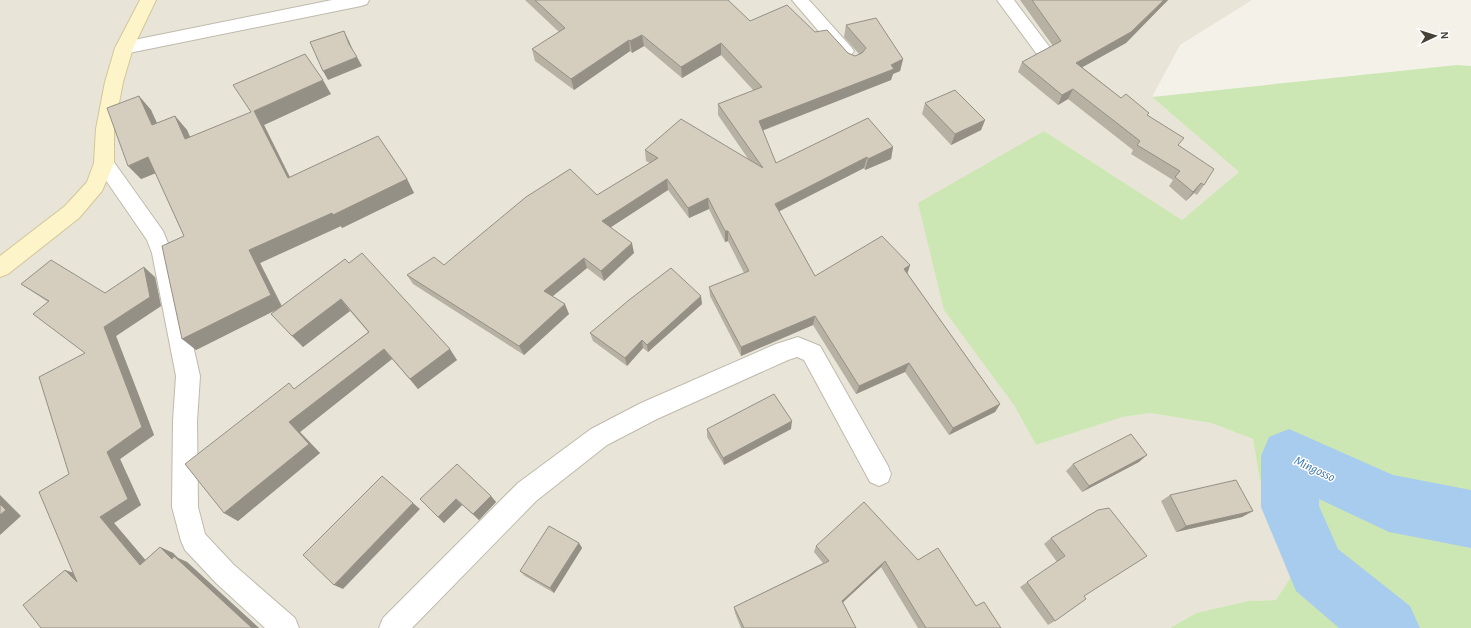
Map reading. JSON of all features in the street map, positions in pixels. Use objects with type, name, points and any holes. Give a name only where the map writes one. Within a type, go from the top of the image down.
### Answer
[{"type":"street","points":[[0,268],[72,212],[95,186],[104,163],[105,129],[114,82],[124,48],[148,0]]},
{"type":"street","points":[[124,48],[361,0]]},
{"type":"street","points":[[800,0],[853,60]]},
{"type":"street","points":[[1005,0],[1042,49]]},
{"type":"street","points":[[104,163],[156,237],[162,253],[188,376],[185,421],[185,507],[194,541],[225,574],[285,628]]},
{"type":"street","points":[[393,628],[527,492],[599,436],[649,411],[784,351],[798,347],[812,353],[879,474]]},
{"type":"shaded area","points":[[0,0],[1252,0],[1180,45],[1152,97],[1239,172],[1182,220],[1044,131],[1014,405],[1036,445],[1123,417],[1150,413],[1211,423],[1253,439],[1259,476],[1277,528],[1297,567],[1276,600],[1248,601],[1196,613],[1170,628],[0,628]]},
{"type":"green space","points":[[1457,65],[1471,66],[1471,628],[1170,628],[1196,613],[1248,601],[1276,600],[1297,567],[1277,528],[1259,476],[1253,439],[1211,423],[1150,413],[1123,417],[1036,445],[1014,405],[944,310],[918,203],[1044,131],[1182,220],[1239,172],[1152,97]]},
{"type":"building","points":[[535,0],[728,0],[750,21],[787,5],[815,32],[827,30],[848,53],[855,56],[862,53],[866,48],[846,25],[876,18],[903,59],[891,65],[894,69],[759,121],[776,163],[868,118],[893,147],[868,159],[867,157],[775,204],[815,276],[882,236],[910,265],[904,269],[1000,404],[953,428],[909,363],[859,386],[815,316],[741,347],[709,287],[749,271],[728,231],[725,231],[708,198],[688,208],[667,179],[602,221],[632,243],[601,271],[584,258],[544,291],[565,304],[519,346],[407,275],[434,257],[444,265],[526,197],[570,169],[597,195],[658,158],[645,150],[681,119],[763,168],[718,104],[762,87],[721,43],[681,67],[642,35],[630,41],[629,40],[571,79],[532,49],[565,28]]},
{"type":"building","points":[[1032,0],[1164,0],[1131,32],[1076,63],[1121,98],[1126,94],[1149,113],[1147,115],[1184,138],[1178,145],[1214,169],[1204,185],[1201,183],[1193,192],[1175,177],[1180,171],[1137,145],[1140,141],[1073,89],[1062,95],[1022,62],[1061,41]]},
{"type":"building","points":[[344,31],[349,44],[357,57],[323,71],[310,42]]},
{"type":"building","points":[[305,54],[323,80],[254,111],[288,178],[378,136],[407,179],[333,215],[332,213],[249,250],[271,295],[182,339],[162,246],[184,236],[148,157],[128,166],[107,108],[139,96],[152,125],[175,116],[185,139],[251,112],[233,85]]},
{"type":"building","points":[[955,90],[985,120],[955,134],[925,103]]},
{"type":"building","points":[[362,253],[450,349],[410,379],[384,349],[289,422],[309,444],[224,513],[185,464],[289,383],[294,389],[369,332],[341,299],[292,336],[271,314],[345,259],[349,263]]},
{"type":"building","points":[[51,260],[105,293],[144,267],[150,297],[104,327],[142,427],[107,452],[128,499],[100,517],[140,565],[160,547],[172,559],[174,556],[252,628],[41,628],[23,605],[65,570],[77,582],[39,492],[69,474],[39,377],[85,353],[33,314],[49,301],[21,284]]},
{"type":"building","points":[[671,268],[701,296],[647,345],[642,340],[625,358],[590,333],[629,300]]},
{"type":"building","points":[[774,394],[792,421],[723,458],[707,429]]},
{"type":"building","points":[[1131,434],[1147,455],[1089,486],[1073,464]]},
{"type":"building","points":[[457,464],[491,496],[473,514],[456,499],[438,517],[420,499]]},
{"type":"building","points":[[382,476],[413,503],[334,585],[303,555]]},
{"type":"building","points":[[1236,480],[1253,511],[1186,526],[1170,495]]},
{"type":"building","points":[[864,502],[918,560],[938,548],[976,606],[984,602],[1001,628],[926,628],[885,561],[842,601],[856,628],[744,628],[734,607],[829,561],[816,546]]},
{"type":"building","points":[[0,504],[6,510],[0,515]]},
{"type":"building","points":[[1109,508],[1147,556],[1084,596],[1086,599],[1055,621],[1027,582],[1065,556],[1051,538],[1098,510]]},
{"type":"building","points":[[549,526],[579,543],[550,588],[520,571]]},
{"type":"waterway","name":"Mingosso","points":[[1388,628],[1317,570],[1290,507],[1289,456],[1389,503],[1471,519]]}]
